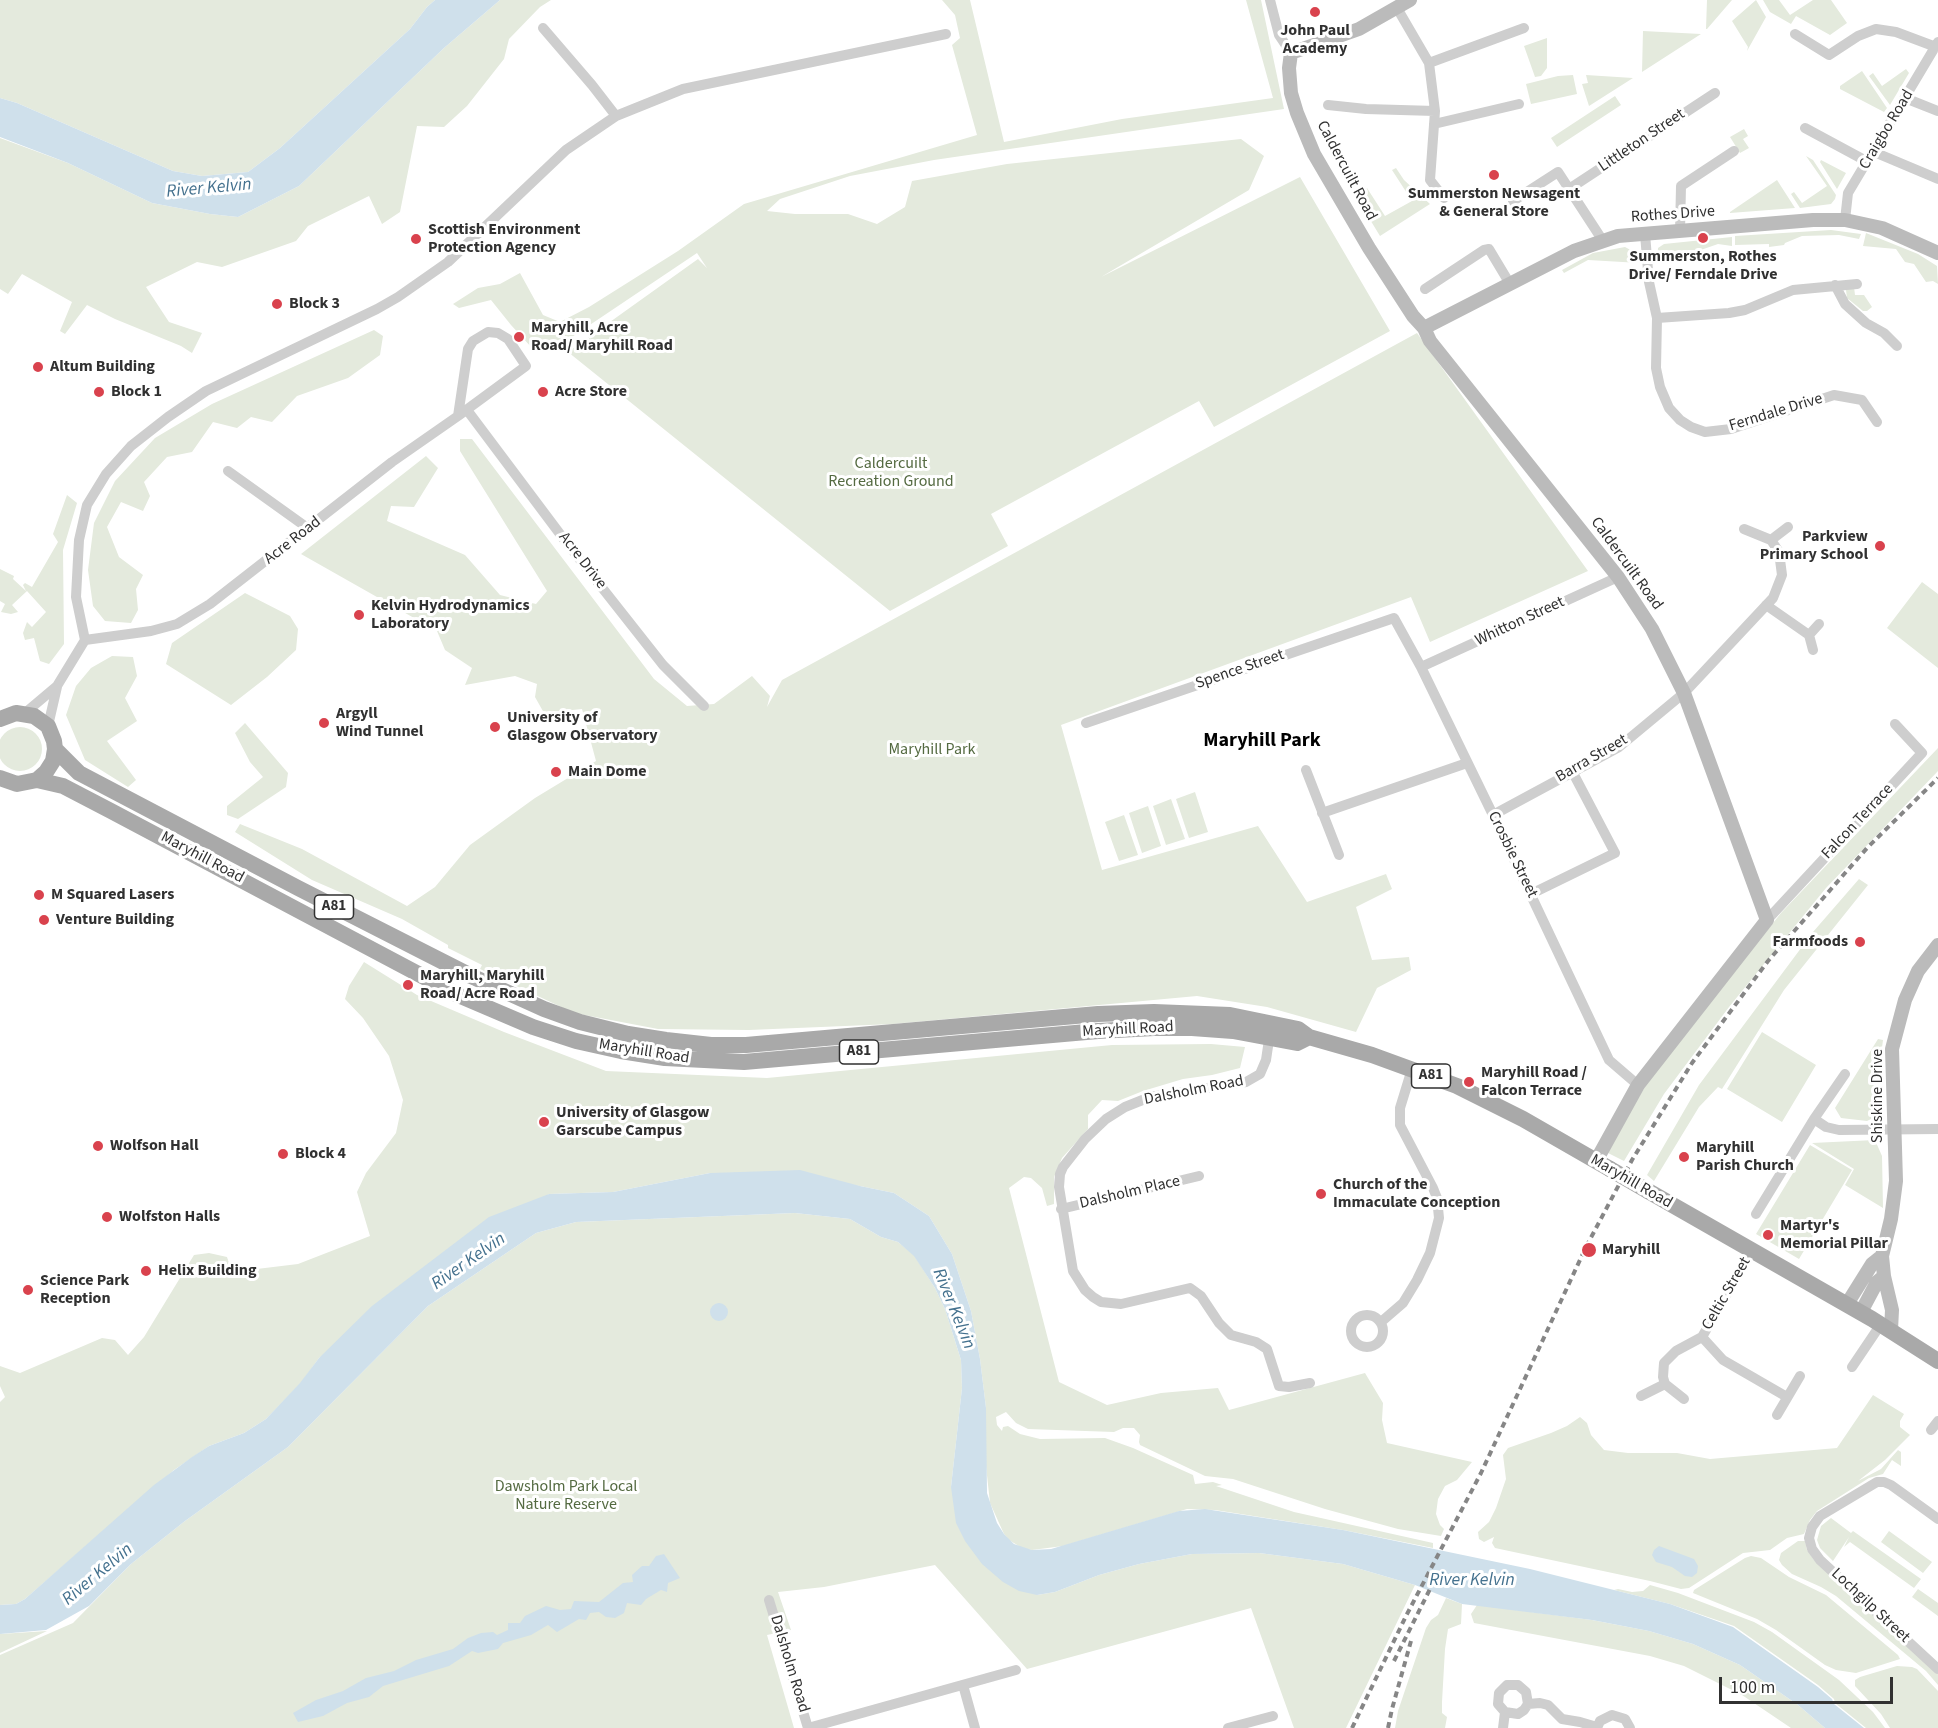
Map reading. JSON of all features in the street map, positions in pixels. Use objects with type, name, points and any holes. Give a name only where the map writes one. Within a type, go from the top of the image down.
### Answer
[{"type":"main road","points":[[0,719],[15,713],[25,713],[48,726],[54,741],[53,761],[37,780]]},
{"type":"main road","name":"Maryhill Road","points":[[55,749],[80,772],[298,888],[471,976],[544,1009],[580,1022],[628,1034],[711,1045],[903,1040]]},
{"type":"main road","name":"A81","points":[[0,778],[17,784],[37,780]]},
{"type":"main road","name":"Maryhill Road","points":[[37,780],[63,786],[111,810],[458,995],[533,1027],[576,1041],[665,1058],[710,1061],[778,1060],[903,1040],[1098,1014],[1154,1012],[1230,1015],[1271,1030],[1297,1043],[1308,1037],[1361,1051],[1487,1100],[1854,1308],[1938,1361]]},
{"type":"street","name":"Caldercuilt Road","points":[[1270,0],[1279,35],[1290,52],[1292,93],[1314,154],[1369,248],[1424,328],[1430,341],[1618,577],[1652,629],[1684,693],[1767,920]]},
{"type":"street","points":[[1290,52],[1359,29],[1410,0]]},
{"type":"street","points":[[1396,8],[1429,63],[1435,111],[1430,180],[1444,198]]},
{"type":"street","points":[[543,28],[616,116]]},
{"type":"street","points":[[1429,63],[1524,28]]},
{"type":"street","points":[[1795,34],[1829,56],[1858,36],[1876,29],[1896,32],[1937,45]]},
{"type":"street","points":[[48,726],[57,686],[85,639],[76,597],[79,540],[87,505],[106,474],[131,446],[168,417],[206,391],[377,309],[415,285],[448,262],[566,150],[616,116],[683,89],[946,34]]},
{"type":"street","name":"Craigbo Road","points":[[1845,220],[1848,193],[1937,45]]},
{"type":"street","name":"Littleton Street","points":[[1569,189],[1715,93]]},
{"type":"street","points":[[1905,98],[1938,111]]},
{"type":"street","points":[[1434,124],[1519,104]]},
{"type":"street","points":[[1328,105],[1366,109],[1435,111]]},
{"type":"street","points":[[1805,128],[1871,157],[1938,179]]},
{"type":"street","points":[[1680,232],[1681,186],[1734,152]]},
{"type":"street","points":[[1513,201],[1558,172],[1603,241]]},
{"type":"street","name":"Rothes Drive","points":[[1424,328],[1574,251],[1618,236],[1813,220],[1845,220],[1882,228],[1938,253]]},
{"type":"street","name":"Ferndale Drive","points":[[1645,234],[1649,282],[1657,318],[1656,368],[1660,387],[1669,408],[1690,427],[1705,432],[1731,429],[1834,395],[1862,400],[1877,422]]},
{"type":"street","points":[[1425,289],[1484,250],[1489,249],[1510,284]]},
{"type":"street","points":[[1657,318],[1737,312],[1793,290],[1857,284]]},
{"type":"street","points":[[1835,285],[1845,304],[1866,322],[1884,333],[1897,346]]},
{"type":"street","name":"Acre Road","points":[[85,639],[151,632],[177,624],[210,604],[392,462],[462,413],[526,366],[515,346],[498,333],[488,332],[473,341],[465,356],[462,413]]},
{"type":"street","name":"Acre Drive","points":[[462,413],[663,665],[704,706]]},
{"type":"street","points":[[228,471],[309,529]]},
{"type":"street","points":[[1744,529],[1771,540],[1788,526]]},
{"type":"street","name":"Barra Street","points":[[1493,815],[1619,747],[1684,693],[1773,598],[1782,575],[1779,552],[1771,540]]},
{"type":"street","name":"Whitton Street","points":[[1421,667],[1618,577]]},
{"type":"street","points":[[1766,605],[1809,635],[1813,650]]},
{"type":"street","name":"Crosbie Street","points":[[1394,618],[1421,667],[1493,815],[1609,1060],[1638,1085]]},
{"type":"street","name":"Spence Street","points":[[1086,723],[1394,618]]},
{"type":"street","points":[[1809,635],[1819,624]]},
{"type":"street","points":[[25,713],[57,686]]},
{"type":"street","name":"Falcon Terrace","points":[[1767,920],[1922,753],[1895,724]]},
{"type":"street","points":[[1322,813],[1467,763]]},
{"type":"street","points":[[1306,770],[1339,855]]},
{"type":"street","points":[[1531,894],[1615,853],[1572,771]]},
{"type":"street","points":[[1603,1165],[1638,1085],[1767,920]]},
{"type":"street","name":"Shiskine Drive","points":[[1886,1327],[1892,1310],[1882,1256],[1892,1219],[1895,1192],[1892,1049],[1905,1000],[1918,971],[1938,945]]},
{"type":"street","name":"Dalsholm Road","points":[[1271,1030],[1266,1060],[1260,1074],[1246,1082],[1150,1097],[1125,1107],[1106,1119],[1071,1155],[1060,1174],[1061,1209],[1073,1271],[1093,1298],[1101,1302],[1121,1304],[1190,1288],[1201,1296],[1219,1323],[1231,1335],[1256,1342],[1267,1349],[1279,1386],[1289,1387],[1310,1383]]},
{"type":"street","points":[[1381,1322],[1403,1303],[1417,1280],[1430,1253],[1439,1218],[1437,1198],[1433,1188],[1400,1125],[1400,1108],[1412,1069]]},
{"type":"street","points":[[1756,1214],[1814,1119],[1845,1074]]},
{"type":"street","points":[[1814,1119],[1826,1127],[1839,1130],[1938,1130]]},
{"type":"street","name":"Dalsholm Place","points":[[1061,1209],[1199,1176]]},
{"type":"street","name":"Celtic Street","points":[[1665,1384],[1664,1363],[1676,1351],[1702,1337],[1752,1250]]},
{"type":"street","name":"Shiskine Drive","points":[[1854,1308],[1872,1264],[1882,1256]]},
{"type":"street","points":[[1854,1308],[1884,1275]]},
{"type":"street","points":[[1852,1367],[1886,1327]]},
{"type":"street","name":"Celtic Street","points":[[1702,1337],[1724,1360],[1787,1396]]},
{"type":"street","points":[[1777,1415],[1800,1376]]},
{"type":"street","points":[[1641,1396],[1665,1384],[1684,1399]]},
{"type":"street","name":"Lochgilp Street","points":[[1938,1519],[1884,1482],[1870,1485],[1820,1516],[1812,1527],[1809,1538],[1812,1550],[1821,1560],[1938,1669]]},
{"type":"street","name":"Dalsholm Road","points":[[769,1600],[808,1728]]},
{"type":"street","points":[[808,1728],[1016,1670]]},
{"type":"street","points":[[963,1685],[975,1728]]},
{"type":"street","points":[[1528,1704],[1526,1692],[1518,1685],[1507,1685],[1502,1688],[1498,1698],[1498,1704],[1505,1712],[1518,1714],[1528,1704],[1540,1703],[1548,1706],[1562,1719],[1597,1728],[1606,1717],[1612,1715],[1625,1719],[1630,1728]]},
{"type":"street","points":[[1503,1728],[1505,1712]]},
{"type":"street","points":[[1228,1728],[1273,1716]]},
{"type":"green space","points":[[0,0],[435,0],[410,29],[280,148],[248,172],[202,176],[173,171],[17,103],[0,98]]},
{"type":"green space","points":[[500,0],[551,0],[540,7],[509,39],[504,59],[467,106],[444,127],[417,126],[400,212],[382,224],[369,196],[308,226],[296,241],[222,267],[197,262],[146,287],[169,322],[202,333],[192,353],[87,305],[65,334],[60,331],[72,302],[22,274],[8,294],[0,289],[0,138],[68,163],[152,203],[238,217],[299,186],[444,48]]},
{"type":"green space","name":"Caldercuilt Recreation Ground","points":[[942,0],[970,0],[1004,142],[1122,119],[1273,98],[1246,0],[1261,0],[1284,109],[934,160],[850,176],[780,199],[767,211],[795,214],[848,214],[877,224],[905,207],[912,181],[1007,164],[1241,139],[1264,156],[1249,190],[1101,277],[1300,177],[1390,331],[1214,427],[1199,401],[991,514],[1008,546],[890,611],[568,352],[698,259],[707,268],[697,253],[554,349],[532,348],[491,300],[459,308],[453,304],[478,288],[500,284],[520,273],[543,315],[560,322],[589,307],[678,251],[744,204],[977,135],[952,45],[960,38],[955,15]]},
{"type":"green space","points":[[1707,0],[1732,0],[1706,29]]},
{"type":"green space","points":[[1756,0],[1766,17],[1747,51],[1748,47],[1732,21]]},
{"type":"green space","points":[[1763,0],[1779,0],[1790,15],[1813,0],[1831,0],[1847,23],[1830,35],[1796,16],[1791,24],[1770,12]]},
{"type":"green space","points":[[1643,31],[1701,34],[1642,72]]},
{"type":"green space","points":[[1547,38],[1547,68],[1541,76],[1535,77],[1524,46]]},
{"type":"green space","points":[[1906,69],[1909,73],[1890,105],[1869,76],[1873,73],[1882,86]]},
{"type":"green space","points":[[1862,71],[1887,108],[1884,112],[1840,89],[1840,86]]},
{"type":"green space","points":[[1573,75],[1577,94],[1531,104],[1526,84],[1558,76]]},
{"type":"green space","points":[[1586,75],[1633,78],[1589,106],[1582,84],[1588,83]]},
{"type":"green space","points":[[1615,96],[1621,105],[1557,147],[1551,138]]},
{"type":"green space","points":[[1744,129],[1748,136],[1743,139],[1749,148],[1740,153],[1730,137]]},
{"type":"green space","points":[[1806,156],[1813,160],[1836,195],[1831,204],[1800,208],[1791,194],[1794,192],[1802,203],[1827,186]]},
{"type":"green space","points":[[1821,160],[1846,173],[1837,189],[1820,162]]},
{"type":"green space","points":[[1396,168],[1404,180],[1430,204],[1380,236],[1355,195],[1367,188],[1385,216],[1412,201],[1392,170]]},
{"type":"green space","points":[[1777,180],[1795,208],[1730,213],[1730,212]]},
{"type":"green space","points":[[1831,230],[1861,234],[1859,239],[1839,235],[1802,236],[1784,245],[1769,247],[1769,244],[1735,245],[1735,236]]},
{"type":"green space","points":[[1866,233],[1918,254],[1937,266],[1938,284],[1933,281],[1926,282],[1914,264],[1905,262],[1896,249],[1863,246]]},
{"type":"green space","points":[[1732,237],[1732,246],[1718,244],[1695,252],[1684,252],[1657,263],[1658,248],[1664,244]]},
{"type":"green space","points":[[1625,247],[1638,254],[1640,263],[1588,260],[1564,273],[1562,270],[1593,253]]},
{"type":"green space","points":[[1854,287],[1855,295],[1864,295],[1872,307],[1867,311],[1863,311],[1847,298],[1846,290]]},
{"type":"green space","points":[[374,330],[383,336],[380,355],[348,378],[297,396],[272,422],[251,417],[237,428],[213,422],[192,452],[167,457],[144,482],[150,496],[143,511],[121,502],[107,527],[119,557],[143,575],[136,589],[138,610],[131,623],[105,621],[93,606],[88,570],[94,523],[115,481],[155,438],[212,404]]},
{"type":"green space","name":"Maryhill Park","points":[[1417,333],[1588,571],[1430,642],[1411,597],[1061,725],[1102,870],[1258,826],[1307,902],[1386,874],[1392,889],[1356,907],[1372,960],[1409,957],[1411,970],[1377,988],[1356,1032],[1267,1007],[1197,996],[893,1024],[749,1030],[658,1029],[574,1013],[480,969],[482,965],[448,948],[448,945],[402,919],[312,880],[235,832],[240,824],[302,849],[407,906],[435,887],[470,845],[535,798],[596,761],[582,709],[544,713],[535,697],[537,684],[515,676],[465,685],[472,668],[445,650],[437,631],[301,554],[426,456],[438,468],[414,507],[391,506],[387,521],[465,555],[500,595],[536,604],[547,591],[460,451],[460,439],[472,439],[654,679],[687,706],[714,704],[752,676],[770,696],[767,707],[782,680]]},
{"type":"green space","points":[[67,495],[77,503],[63,550],[64,644],[49,664],[40,661],[34,638],[25,640],[23,633],[27,622],[32,627],[46,612],[27,591],[12,605],[18,612],[11,614],[1,612],[5,604],[0,601],[0,569],[14,576],[13,579],[26,591],[23,585],[25,583],[32,587],[58,542],[53,534]]},
{"type":"green space","points":[[1922,582],[1938,594],[1938,668],[1887,628]]},
{"type":"green space","points":[[245,593],[290,616],[298,629],[296,650],[267,677],[231,705],[166,664],[172,643]]},
{"type":"green space","points":[[112,656],[133,657],[137,676],[125,698],[137,721],[107,741],[136,780],[128,787],[85,760],[66,715],[76,686],[91,668]]},
{"type":"green space","points":[[245,723],[288,773],[286,787],[238,819],[227,815],[227,806],[263,777],[250,762],[235,733]]},
{"type":"green space","points":[[20,727],[35,734],[42,749],[35,764],[20,771],[5,764],[-2,749],[5,734]]},
{"type":"green space","points":[[1938,748],[1938,771],[1826,888],[1729,1007],[1664,1094],[1624,1161],[1606,1152],[1652,1075],[1781,913]]},
{"type":"green space","points":[[1195,792],[1208,832],[1189,838],[1176,799]]},
{"type":"green space","points":[[1171,799],[1185,839],[1166,845],[1153,806]]},
{"type":"green space","points":[[1148,806],[1161,846],[1142,853],[1129,813]]},
{"type":"green space","points":[[1124,815],[1138,855],[1119,861],[1105,822]]},
{"type":"green space","points":[[1859,879],[1868,885],[1784,990],[1722,1089],[1718,1087],[1699,1107],[1654,1181],[1647,1175],[1699,1085],[1813,932]]},
{"type":"green space","points":[[364,962],[417,995],[504,1032],[606,1071],[767,1078],[1112,1045],[1211,1044],[1245,1047],[1240,1068],[1183,1079],[1118,1101],[1102,1100],[1088,1115],[1088,1129],[1062,1158],[1054,1177],[1054,1204],[1047,1206],[1042,1188],[1031,1178],[1024,1177],[1009,1188],[1059,1382],[1107,1405],[1161,1393],[1218,1388],[1229,1410],[1365,1373],[1383,1403],[1382,1420],[1387,1443],[1472,1462],[1457,1480],[1445,1486],[1438,1499],[1436,1514],[1444,1529],[1441,1536],[1398,1529],[1325,1509],[1233,1479],[1205,1476],[1140,1445],[1140,1435],[1134,1428],[1123,1428],[1114,1432],[1028,1429],[1016,1423],[1006,1412],[996,1417],[997,1425],[1002,1431],[1003,1427],[1008,1426],[1020,1434],[1040,1439],[1105,1438],[1193,1475],[1195,1484],[1213,1482],[1222,1485],[1216,1486],[1294,1512],[1433,1543],[1433,1548],[1343,1530],[1215,1510],[1187,1509],[1063,1546],[1032,1550],[1022,1548],[1004,1534],[990,1503],[986,1466],[986,1408],[971,1311],[952,1254],[929,1216],[894,1193],[860,1186],[710,1173],[613,1192],[549,1194],[319,1358],[301,1383],[266,1419],[244,1433],[209,1446],[174,1470],[25,1599],[16,1604],[0,1605],[0,1402],[5,1397],[0,1386],[0,1366],[20,1373],[102,1338],[115,1340],[128,1355],[144,1337],[194,1255],[209,1253],[227,1257],[232,1272],[298,1264],[370,1236],[357,1192],[366,1173],[396,1133],[403,1100],[389,1056],[363,1018],[345,999],[349,986]]},
{"type":"green space","points":[[1762,1032],[1816,1065],[1782,1122],[1727,1089]]},
{"type":"green space","points":[[1878,1039],[1883,1040],[1879,1070],[1882,1092],[1877,1116],[1867,1121],[1841,1118],[1835,1108]]},
{"type":"green space","points":[[1875,1140],[1882,1156],[1883,1208],[1845,1185],[1854,1169],[1812,1143]]},
{"type":"green space","points":[[1810,1145],[1852,1170],[1799,1259],[1756,1234]]},
{"type":"green space","name":"Dawsholm Park Local Nature Reserve","points":[[795,1213],[850,1219],[881,1237],[898,1242],[914,1255],[935,1288],[945,1309],[961,1360],[962,1388],[951,1487],[1037,1595],[1055,1592],[1099,1575],[1139,1564],[1192,1554],[1259,1553],[1343,1564],[1415,1585],[1346,1728],[1294,1728],[1251,1608],[1027,1669],[935,1565],[824,1587],[778,1592],[791,1630],[767,1635],[794,1728],[0,1728],[0,1655],[73,1623],[131,1564],[185,1521],[288,1447],[428,1306],[536,1233],[576,1222]]},
{"type":"green space","points":[[1873,1395],[1904,1414],[1900,1427],[1910,1435],[1885,1460],[1858,1481],[1881,1469],[1898,1450],[1901,1452],[1901,1466],[1892,1460],[1883,1474],[1869,1478],[1817,1511],[1804,1534],[1787,1538],[1770,1550],[1743,1553],[1689,1588],[1681,1589],[1495,1548],[1492,1543],[1494,1537],[1484,1542],[1479,1539],[1478,1532],[1489,1522],[1506,1479],[1503,1455],[1508,1448],[1551,1433],[1580,1417],[1587,1423],[1591,1435],[1604,1450],[1628,1453],[1677,1453],[1710,1459],[1837,1448]]},
{"type":"green space","points":[[1831,1518],[1921,1579],[1914,1588],[1850,1542],[1844,1547],[1849,1537],[1833,1561],[1820,1548],[1817,1540],[1821,1526]]},
{"type":"green space","points":[[1889,1531],[1932,1562],[1923,1573],[1881,1542]]},
{"type":"green space","points":[[1798,1541],[1805,1541],[1807,1550],[1814,1560],[1938,1674],[1938,1685],[1926,1671],[1836,1596],[1792,1574],[1782,1565],[1779,1560],[1781,1553]]},
{"type":"green space","points":[[1751,1556],[1761,1558],[1789,1577],[1826,1595],[1900,1659],[1856,1673],[1836,1670],[1757,1619],[1693,1593],[1694,1590]]},
{"type":"green space","points":[[1650,1585],[1678,1593],[1754,1622],[1772,1632],[1839,1680],[1873,1712],[1885,1728],[1866,1728],[1835,1703],[1834,1699],[1818,1685],[1734,1626],[1670,1604],[1614,1590],[1643,1591]]},
{"type":"green space","points":[[1918,1589],[1938,1603],[1938,1616],[1912,1597]]},
{"type":"green space","points":[[1446,1598],[1462,1604],[1461,1624],[1448,1629],[1445,1649],[1442,1713],[1447,1717],[1445,1728],[1395,1728],[1398,1711],[1426,1628],[1438,1615]]},
{"type":"green space","points":[[1477,1605],[1592,1620],[1649,1631],[1693,1644],[1740,1665],[1798,1705],[1825,1728],[1791,1728],[1742,1695],[1684,1666],[1650,1656],[1474,1623],[1471,1614]]},
{"type":"green space","points":[[47,1631],[0,1653],[0,1634]]},
{"type":"green space","points":[[1897,1666],[1917,1669],[1938,1691],[1938,1728],[1890,1728],[1881,1714],[1855,1686],[1855,1680],[1860,1677]]},
{"type":"water","name":"River Kelvin","points":[[435,0],[500,0],[444,48],[299,186],[238,217],[152,203],[68,163],[0,137],[0,98],[17,103],[173,171],[202,176],[248,172],[280,148],[410,29]]},
{"type":"water","name":"River Kelvin","points":[[800,1170],[894,1193],[929,1216],[952,1254],[971,1311],[980,1359],[986,1408],[987,1493],[997,1523],[1014,1544],[1032,1550],[1051,1549],[1179,1511],[1205,1509],[1343,1530],[1530,1569],[1670,1604],[1733,1627],[1818,1687],[1832,1699],[1834,1704],[1864,1728],[1825,1728],[1798,1705],[1740,1665],[1693,1644],[1649,1631],[1592,1620],[1462,1604],[1415,1585],[1343,1564],[1259,1553],[1192,1554],[1139,1564],[1099,1575],[1055,1592],[1037,1595],[1019,1591],[1003,1582],[982,1564],[965,1541],[956,1523],[951,1487],[962,1388],[961,1360],[945,1309],[935,1288],[914,1256],[898,1242],[881,1237],[850,1219],[795,1213],[576,1222],[536,1233],[428,1306],[288,1447],[185,1521],[131,1564],[89,1606],[46,1630],[0,1634],[0,1605],[16,1604],[25,1599],[154,1485],[192,1457],[209,1446],[244,1433],[266,1419],[300,1383],[319,1358],[372,1306],[489,1217],[549,1194],[613,1192],[710,1173]]},
{"type":"water","points":[[719,1303],[725,1306],[728,1312],[725,1318],[719,1321],[713,1318],[710,1312],[713,1306]]},
{"type":"water","points":[[1659,1546],[1694,1559],[1698,1566],[1697,1573],[1692,1577],[1685,1576],[1672,1567],[1656,1562],[1652,1555]]},
{"type":"water","points":[[664,1554],[680,1578],[668,1583],[667,1592],[661,1590],[641,1605],[627,1603],[624,1613],[615,1618],[606,1617],[599,1612],[590,1613],[586,1620],[579,1619],[557,1632],[548,1625],[531,1635],[503,1643],[498,1649],[478,1653],[472,1651],[449,1666],[383,1686],[369,1697],[347,1703],[323,1716],[298,1722],[293,1713],[366,1678],[394,1671],[416,1660],[453,1649],[468,1638],[481,1633],[493,1632],[497,1635],[508,1630],[508,1623],[520,1623],[525,1616],[546,1606],[560,1610],[571,1609],[574,1601],[599,1602],[623,1583],[633,1582],[632,1575],[642,1566],[649,1566],[656,1556]]},
{"type":"railway","points":[[1352,1728],[1406,1616],[1481,1473],[1586,1247],[1632,1160],[1692,1063],[1768,961],[1867,848],[1938,778]]},
{"type":"railway","points":[[1394,1661],[1434,1581]]},
{"type":"railway","points":[[1388,1728],[1411,1641]]},
{"type":"place","name":"John Paul Academy","points":[[1315,12]]},
{"type":"place","name":"Summerston Newsagent & General Store","points":[[1494,175]]},
{"type":"place","name":"Summerston, Rothes Drive/ Ferndale Drive","points":[[1703,238]]},
{"type":"place","name":"Scottish Environment Protection Agency","points":[[416,239]]},
{"type":"place","name":"Block 3","points":[[277,304]]},
{"type":"place","name":"Maryhill, Acre Road/ Maryhill Road","points":[[519,337]]},
{"type":"place","name":"Altum Building","points":[[38,367]]},
{"type":"place","name":"Block 1","points":[[99,392]]},
{"type":"place","name":"Acre Store","points":[[543,392]]},
{"type":"place","name":"Parkview Primary School","points":[[1880,546]]},
{"type":"place","name":"Kelvin Hydrodynamics Laboratory","points":[[359,615]]},
{"type":"place","name":"Argyll Wind Tunnel","points":[[324,723]]},
{"type":"place","name":"University of Glasgow Observatory","points":[[495,727]]},
{"type":"place","name":"Main Dome","points":[[556,772]]},
{"type":"place","name":"M Squared Lasers","points":[[39,895]]},
{"type":"place","name":"Venture Building","points":[[44,920]]},
{"type":"place","name":"Farmfoods","points":[[1860,942]]},
{"type":"place","name":"Maryhill, Maryhill Road/ Acre Road","points":[[408,985]]},
{"type":"place","name":"Maryhill Road / Falcon Terrace","points":[[1469,1082]]},
{"type":"place","name":"University of Glasgow Garscube Campus","points":[[544,1122]]},
{"type":"place","name":"Wolfson Hall","points":[[98,1146]]},
{"type":"place","name":"Block 4","points":[[283,1154]]},
{"type":"place","name":"Maryhill Parish Church","points":[[1684,1157]]},
{"type":"place","name":"Church of the Immaculate Conception","points":[[1321,1194]]},
{"type":"place","name":"Wolfston Halls","points":[[107,1217]]},
{"type":"place","name":"Martyr's Memorial Pillar","points":[[1768,1235]]},
{"type":"place","name":"Maryhill","points":[[1589,1250]]},
{"type":"place","name":"Helix Building","points":[[146,1271]]},
{"type":"place","name":"Science Park Reception","points":[[28,1290]]},
{"type":"district","name":"Maryhill Park","points":[[1262,742]]}]
